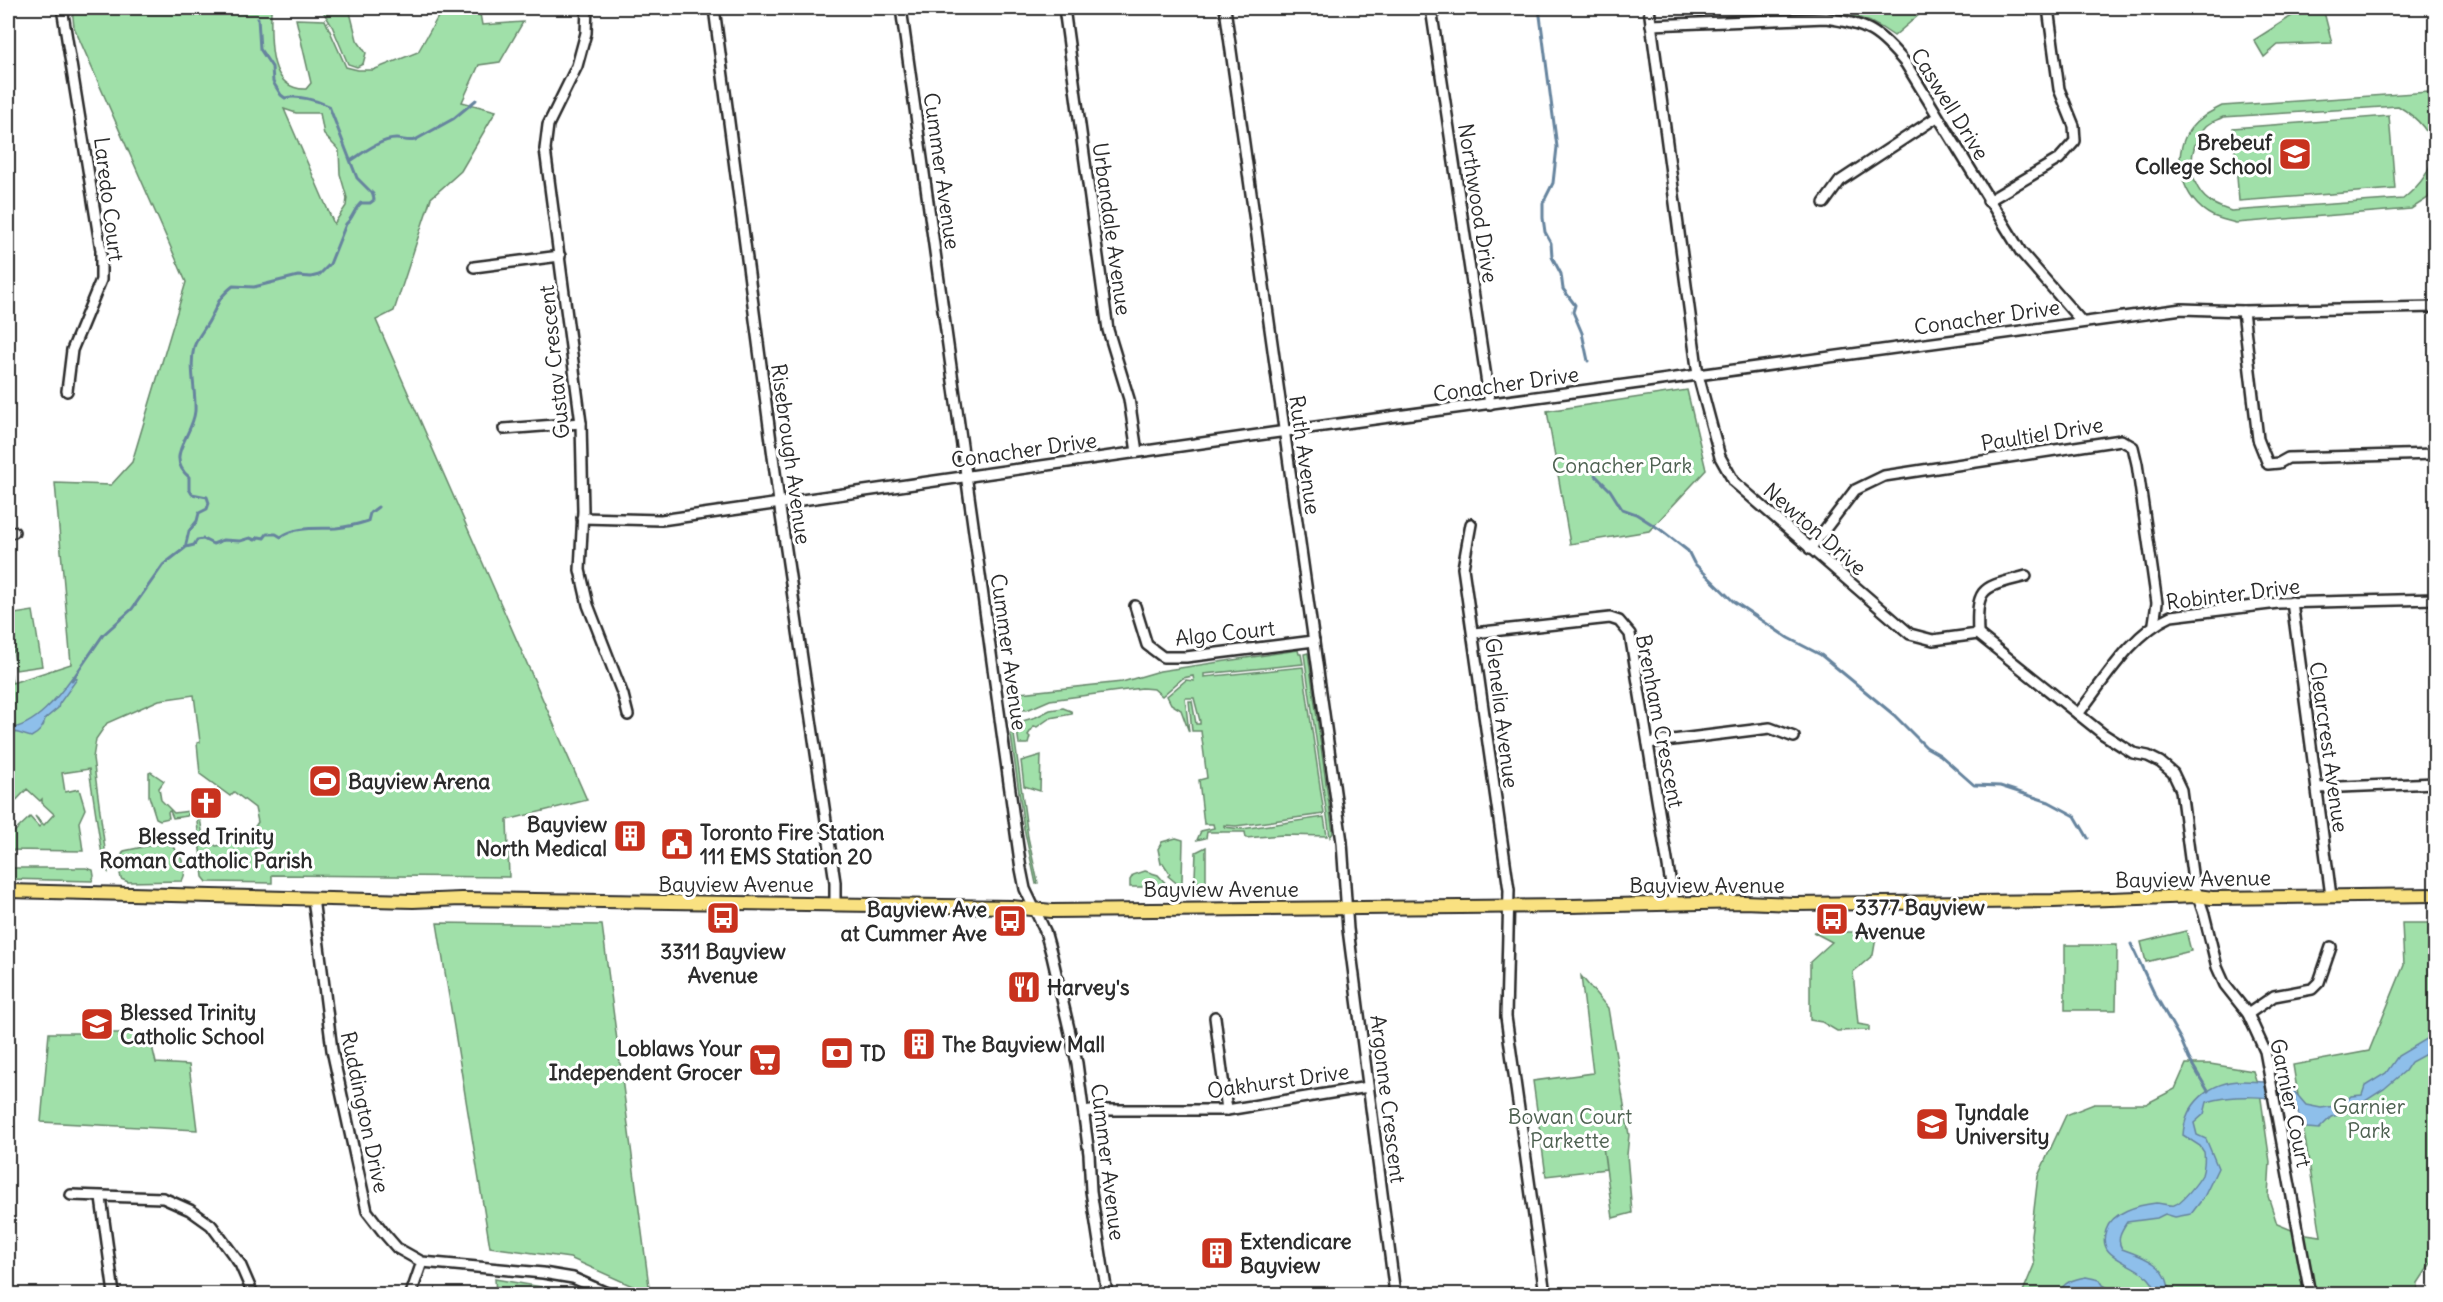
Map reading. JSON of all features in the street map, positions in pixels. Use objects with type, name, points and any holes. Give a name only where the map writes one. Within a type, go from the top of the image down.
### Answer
[{"type":"main road","name":"Bayview Avenue","points":[[8,891],[413,901],[461,899],[1011,907],[1034,910],[1508,907],[1674,903],[2052,901],[2197,896],[2211,898],[2436,895]]},
{"type":"street","name":"Laredo Court","points":[[62,8],[101,250],[101,280],[72,350],[67,391]]},
{"type":"street","name":"Gustav Crescent","points":[[587,8],[586,33],[577,66],[548,125],[545,149],[581,423],[580,570],[588,605],[623,695],[628,715]]},
{"type":"street","name":"Risebrough Avenue","points":[[714,8],[779,502],[835,882],[835,904]]},
{"type":"street","name":"Cummer Avenue","points":[[901,8],[1021,869],[1025,889],[1045,931],[1057,972],[1077,1063],[1091,1191],[1107,1294]]},
{"type":"street","name":"Urbandale Avenue","points":[[1064,8],[1108,330],[1129,399],[1137,452]]},
{"type":"street","name":"Ruth Avenue","points":[[1225,8],[1342,842],[1346,907]]},
{"type":"street","name":"Northwood Drive","points":[[1431,8],[1490,404]]},
{"type":"street","name":"Newton Drive","points":[[1648,8],[1698,375],[1720,457],[1728,474],[1734,482],[1810,549],[1910,634],[1933,640],[1978,634]]},
{"type":"street","points":[[1988,201],[2059,159],[2075,141],[2074,126],[2059,88],[2048,8]]},
{"type":"street","name":"Caswell Drive","points":[[1651,25],[1826,18],[1849,22],[1873,30],[1906,64],[2021,252],[2082,322]]},
{"type":"street","points":[[1824,202],[1840,181],[1937,117]]},
{"type":"street","points":[[474,267],[560,256]]},
{"type":"street","name":"Conacher Drive","points":[[582,518],[661,520],[1137,452],[2182,309],[2243,311],[2436,307]]},
{"type":"street","points":[[2243,311],[2258,439],[2268,464],[2279,463],[2288,458],[2436,454]]},
{"type":"street","points":[[504,429],[581,423]]},
{"type":"street","name":"Paultiel Drive","points":[[1810,549],[1855,490],[1884,476],[2121,440],[2133,447],[2137,464],[2157,603],[2154,623]]},
{"type":"street","name":"Glenelia Avenue","points":[[1471,524],[1463,568],[1509,890],[1506,1017],[1545,1294]]},
{"type":"street","points":[[2026,576],[1986,587],[1978,603],[1978,634],[2118,744],[2133,753],[2148,756],[2160,762],[2173,773],[2181,790],[2197,896]]},
{"type":"street","name":"Robinter Drive","points":[[2078,714],[2136,640],[2154,623],[2171,616],[2292,602],[2436,598]]},
{"type":"street","name":"Clearcrest Avenue","points":[[2292,602],[2331,896]]},
{"type":"street","name":"Algo Court","points":[[1135,606],[1147,645],[1163,657],[1186,657],[1314,641]]},
{"type":"street","name":"Brenham Crescent","points":[[1474,633],[1610,618],[1619,621],[1630,634],[1674,903]]},
{"type":"street","points":[[1648,743],[1770,728],[1794,737]]},
{"type":"street","points":[[2317,788],[2436,783]]},
{"type":"street","name":"Garnier Court","points":[[2197,896],[2217,967],[2225,985],[2248,1014],[2267,1061],[2310,1294]]},
{"type":"street","name":"Ruddington Drive","points":[[313,898],[332,1050],[368,1210],[397,1248],[422,1262],[553,1274],[573,1278],[609,1294]]},
{"type":"street","name":"Argonne Crescent","points":[[1346,907],[1395,1294]]},
{"type":"street","points":[[2248,1014],[2266,1000],[2280,994],[2312,989],[2319,982],[2331,947]]},
{"type":"street","points":[[1215,1017],[1227,1110]]},
{"type":"street","name":"Oakhurst Drive","points":[[1084,1112],[1097,1110],[1227,1110],[1368,1087]]},
{"type":"street","points":[[71,1195],[101,1198],[163,1198],[190,1210],[211,1225],[240,1264],[253,1294]]},
{"type":"street","points":[[101,1198],[114,1294]]},
{"type":"street","points":[[411,1294],[422,1262]]},
{"type":"green space","points":[[72,8],[239,8],[241,11],[250,8],[271,8],[272,46],[277,71],[284,81],[293,87],[306,89],[311,83],[296,19],[325,20],[346,67],[358,70],[373,70],[418,52],[443,8],[479,8],[482,25],[523,22],[500,62],[479,65],[462,102],[496,111],[461,171],[431,198],[394,311],[376,320],[587,800],[507,820],[509,877],[272,875],[272,883],[207,882],[203,877],[197,822],[200,818],[203,836],[216,846],[251,841],[256,834],[252,831],[258,822],[255,808],[234,792],[230,796],[200,774],[197,743],[200,742],[194,695],[159,700],[107,723],[96,739],[93,758],[108,872],[104,868],[89,769],[62,773],[65,792],[79,789],[85,809],[79,822],[83,851],[8,850],[8,828],[13,833],[30,817],[39,827],[41,825],[35,816],[44,825],[54,814],[42,803],[42,799],[40,801],[27,789],[8,809],[8,658],[12,683],[71,664],[55,483],[111,485],[132,462],[186,282],[74,27]],"holes":[[[284,109],[296,113],[320,113],[324,135],[339,150],[340,174],[347,198],[346,206],[334,224]]]},
{"type":"green space","points":[[321,8],[349,8],[357,40],[366,53],[363,64],[357,67],[348,64],[332,26]]},
{"type":"green space","points":[[1778,8],[1927,8],[1894,36],[1867,20],[1853,16],[1811,11],[1780,12]]},
{"type":"green space","points":[[2292,8],[2323,8],[2332,43],[2278,45],[2264,57],[2254,40],[2295,14]]},
{"type":"green space","points":[[2429,92],[2429,106],[2435,120],[2435,185],[2428,198],[2411,209],[2236,223],[2216,217],[2202,209],[2193,200],[2182,176],[2180,164],[2184,139],[2191,128],[2205,115],[2222,106]],"holes":[[[2398,106],[2413,116],[2430,139],[2431,163],[2416,187],[2403,199],[2231,211],[2216,205],[2205,197],[2194,178],[2192,156],[2199,135],[2208,125],[2223,117]]]},
{"type":"green space","points":[[2389,116],[2395,189],[2239,201],[2233,128]]},
{"type":"green space","name":"Conacher Park","points":[[1687,390],[1706,470],[1649,531],[1570,544],[1547,411]]},
{"type":"green space","points":[[33,611],[42,666],[16,670],[8,615]]},
{"type":"green space","points":[[1298,650],[1303,664],[1204,674],[1204,677],[1303,667],[1324,814],[1236,826],[1224,825],[1224,827],[1242,829],[1324,817],[1327,836],[1283,835],[1246,838],[1245,832],[1207,832],[1206,838],[1197,840],[1201,831],[1214,828],[1213,824],[1204,824],[1199,780],[1207,778],[1201,731],[1192,731],[1189,701],[1192,701],[1196,724],[1200,724],[1200,721],[1194,698],[1185,698],[1189,732],[1181,710],[1171,704],[1167,696],[1186,680],[1194,681],[1193,676],[1183,678],[1162,696],[1154,689],[1142,688],[1050,700],[1027,710],[1014,709],[1011,694],[1122,682],[1160,671]]},
{"type":"green space","points":[[1308,653],[1333,833],[1330,837],[1304,654]]},
{"type":"green space","points":[[1063,708],[1071,711],[1072,714],[1050,718],[1037,727],[1034,726],[1028,735],[1030,737],[1028,744],[1019,744],[1016,723],[1050,710]]},
{"type":"green space","points":[[1013,727],[1028,837],[1038,883],[1036,884],[1024,828],[1011,735]]},
{"type":"green space","points":[[1041,755],[1040,791],[1024,786],[1021,761]]},
{"type":"green space","points":[[151,772],[164,781],[159,788],[161,800],[174,813],[190,811],[187,816],[173,818],[170,811],[168,812],[169,818],[160,820],[156,818],[149,796],[149,773]]},
{"type":"green space","points":[[1176,838],[1183,840],[1180,886],[1168,876],[1170,874],[1163,863],[1161,864],[1158,849],[1162,842]]},
{"type":"green space","points":[[166,842],[182,859],[185,870],[182,881],[128,882],[121,879],[118,862],[124,851]]},
{"type":"green space","points":[[1206,847],[1206,887],[1199,886],[1195,877],[1196,852]]},
{"type":"green space","points":[[8,868],[86,868],[93,870],[94,876],[92,881],[8,879]]},
{"type":"green space","points":[[1145,871],[1158,875],[1169,887],[1130,887],[1133,875]]},
{"type":"green space","points":[[437,923],[602,925],[650,1294],[570,1258],[490,1247]]},
{"type":"green space","name":"Garnier Park","points":[[2402,923],[2435,923],[2435,1257],[2418,1283],[2417,1294],[2022,1294],[2034,1265],[2031,1235],[2038,1176],[2066,1115],[2094,1104],[2146,1104],[2175,1089],[2186,1064],[2210,1064],[2253,1071],[2260,1092],[2270,1162],[2268,1196],[2277,1224],[2299,1233],[2321,1236],[2293,1065],[2369,1051],[2404,965]]},
{"type":"green space","points":[[2186,931],[2191,951],[2146,962],[2141,942]]},
{"type":"green space","points":[[1813,932],[1877,932],[1873,955],[1853,972],[1858,1024],[1869,1026],[1869,1030],[1837,1031],[1822,1022],[1810,1020],[1810,962],[1832,942]]},
{"type":"green space","points":[[2065,945],[2117,945],[2116,1010],[2065,1010]]},
{"type":"green space","name":"Bowan Court Parkette","points":[[1581,976],[1608,1008],[1629,1135],[1627,1155],[1632,1213],[1613,1218],[1601,1132],[1606,1169],[1546,1176],[1533,1081],[1593,1073]]},
{"type":"green space","points":[[49,1033],[149,1033],[156,1063],[189,1065],[197,1130],[41,1122]]},
{"type":"green space","points":[[495,1279],[576,1293],[579,1294],[496,1294]]},
{"type":"water","points":[[73,676],[77,679],[58,708],[45,719],[39,732],[31,737],[15,732],[8,733],[8,729],[28,722],[45,709]]},
{"type":"water","points":[[2435,1034],[2435,1049],[2411,1062],[2405,1071],[2384,1089],[2348,1112],[2331,1117],[2319,1129],[2302,1125],[2296,1106],[2276,1099],[2240,1097],[2207,1102],[2204,1114],[2194,1123],[2197,1135],[2206,1139],[2218,1168],[2204,1197],[2191,1214],[2175,1217],[2165,1214],[2157,1218],[2127,1222],[2120,1235],[2119,1242],[2122,1249],[2147,1259],[2161,1270],[2168,1284],[2169,1294],[2155,1294],[2156,1291],[2150,1281],[2142,1273],[2107,1250],[2104,1241],[2106,1230],[2114,1218],[2126,1210],[2141,1206],[2156,1203],[2174,1205],[2185,1196],[2202,1175],[2204,1152],[2200,1146],[2183,1135],[2194,1104],[2210,1090],[2230,1082],[2242,1081],[2288,1084],[2306,1105],[2321,1108],[2342,1105],[2351,1096],[2362,1095],[2365,1086],[2386,1073],[2398,1056]]},
{"type":"water","points":[[2086,1277],[2100,1280],[2103,1285],[2118,1294],[2060,1294],[2066,1284]]},
{"type":"waterway","points":[[1539,8],[1557,147],[1553,183],[1543,203],[1543,218],[1545,232],[1551,243],[1552,257],[1561,274],[1563,289],[1575,305],[1573,312],[1582,333],[1588,361]]},
{"type":"waterway","points":[[72,680],[103,635],[132,609],[163,565],[185,548],[189,531],[197,521],[199,513],[207,509],[209,503],[207,497],[192,494],[189,489],[189,477],[182,469],[179,453],[195,411],[192,363],[194,347],[219,301],[233,286],[254,287],[298,276],[319,275],[330,264],[346,224],[357,208],[361,203],[370,203],[374,200],[373,194],[357,178],[329,106],[307,99],[285,98],[281,95],[273,82],[272,67],[260,49],[258,18]]},
{"type":"waterway","points":[[352,160],[384,141],[415,140],[453,119],[476,100]]},
{"type":"waterway","points":[[1595,475],[1610,490],[1622,509],[1636,514],[1688,551],[1694,563],[1733,601],[1788,638],[1821,655],[1894,715],[1926,747],[1940,755],[1974,785],[2000,786],[2049,802],[2075,816],[2088,838]]},
{"type":"waterway","points":[[186,547],[203,539],[213,544],[223,540],[240,541],[250,538],[255,540],[259,537],[264,538],[267,534],[276,534],[281,537],[293,531],[349,526],[368,521],[370,513],[378,507]]},
{"type":"waterway","points":[[2131,944],[2154,993],[2208,1091]]},
{"type":"place","name":"Brebeuf College School","points":[[2295,154]]},
{"type":"place","name":"Bayview Arena","points":[[325,781]]},
{"type":"place","name":"Blessed Trinity Roman Catholic Parish","points":[[206,803]]},
{"type":"place","name":"Bayview North Medical","points":[[630,836]]},
{"type":"place","name":"Toronto Fire Station 111 EMS Station 20","points":[[677,844]]},
{"type":"place","name":"3311 Bayview Avenue","points":[[723,918]]},
{"type":"place","name":"3377 Bayview Avenue","points":[[1832,919]]},
{"type":"place","name":"Bayview Ave at Cummer Ave","points":[[1010,921]]},
{"type":"place","name":"Harvey's","points":[[1024,987]]},
{"type":"place","name":"Blessed Trinity Catholic School","points":[[97,1024]]},
{"type":"place","name":"The Bayview Mall","points":[[919,1044]]},
{"type":"place","name":"TD","points":[[837,1053]]},
{"type":"place","name":"Loblaws Your Independent Grocer","points":[[765,1060]]},
{"type":"place","name":"Tyndale University","points":[[1932,1124]]},
{"type":"place","name":"Extendicare Bayview","points":[[1217,1253]]}]
